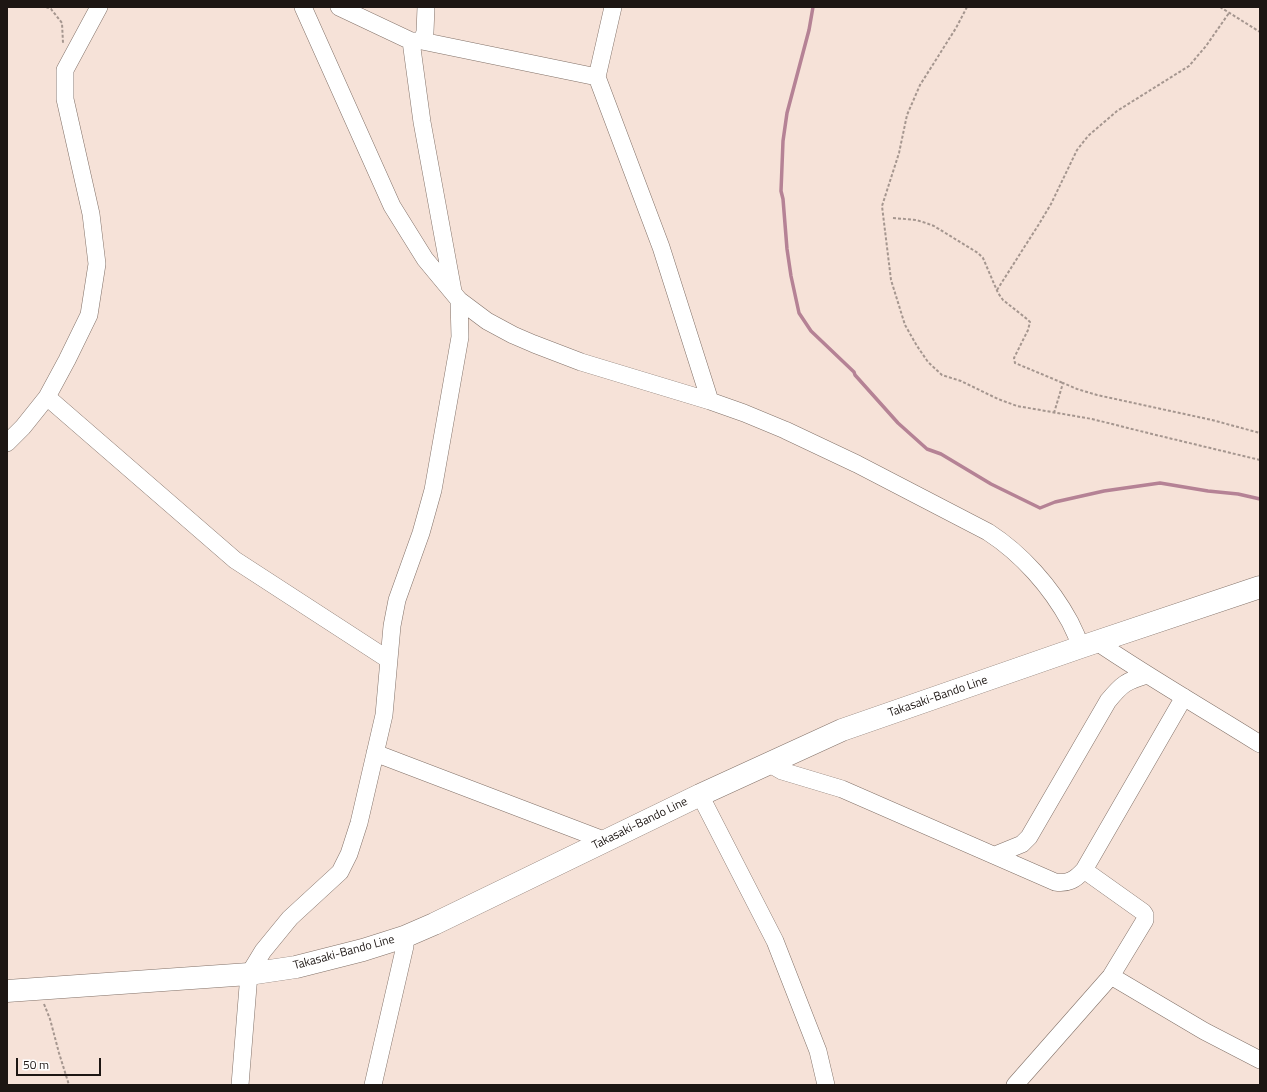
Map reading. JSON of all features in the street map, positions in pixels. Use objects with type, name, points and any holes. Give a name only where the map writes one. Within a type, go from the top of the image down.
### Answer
[{"type":"main road","name":"Takasaki-Bando Line","points":[[7,991],[249,974],[296,967],[329,960],[404,937],[499,894],[700,795],[842,730],[1089,644],[1260,588]]},
{"type":"street","points":[[7,444],[47,397],[67,360],[88,315],[97,264],[91,214],[64,99],[65,70],[99,7]]},
{"type":"street","points":[[303,7],[392,206],[424,259],[456,296],[487,321],[513,335],[581,362],[710,401],[744,413],[785,430],[857,464],[957,515],[1003,542],[1021,558],[1042,582],[1070,622],[1089,644],[1184,696],[1260,744]]},
{"type":"street","points":[[339,7],[417,41],[597,77]]},
{"type":"street","points":[[240,1085],[249,974],[263,951],[290,918],[340,872],[359,823],[384,715],[392,626],[397,600],[421,533],[433,490],[460,337],[456,296],[422,122],[417,41],[425,32],[426,7]]},
{"type":"street","points":[[614,7],[597,77],[661,247],[710,401]]},
{"type":"street","points":[[47,397],[236,560],[389,660]]},
{"type":"street","points":[[995,855],[1022,844],[1029,837],[1108,701],[1120,687],[1131,679],[1147,675]]},
{"type":"street","points":[[768,763],[782,771],[842,789],[1055,882],[1070,882],[1084,870],[1184,696]]},
{"type":"street","points":[[375,753],[606,841]]},
{"type":"street","points":[[700,795],[775,941],[818,1051],[826,1085]]},
{"type":"street","points":[[1015,1085],[1111,976],[1145,920],[1145,915],[1143,912],[1084,870]]},
{"type":"street","points":[[373,1085],[405,946],[404,937]]},
{"type":"street","points":[[1111,976],[1204,1031],[1260,1060]]},
{"type":"path","points":[[46,7],[51,9],[62,23],[64,47]]},
{"type":"path","points":[[967,7],[956,28],[920,84],[907,115],[899,153],[882,206],[891,280],[905,325],[920,351],[934,369],[942,375],[961,381],[998,399],[1017,406],[1092,419],[1260,460]]},
{"type":"path","points":[[1220,7],[1260,32]]},
{"type":"path","points":[[997,290],[1040,224],[1077,150],[1088,136],[1118,110],[1189,66],[1230,13]]},
{"type":"path","points":[[893,218],[916,220],[934,226],[978,253],[983,258],[1003,300],[1030,322],[1028,330],[1014,358],[1015,363],[1077,389],[1097,395],[1212,420],[1260,433]]},
{"type":"path","points":[[1054,413],[1062,382]]},
{"type":"path","points":[[38,989],[50,1019],[69,1085]]},
{"type":"waterway","points":[[813,7],[809,30],[787,113],[783,141],[781,191],[791,276],[799,313],[811,331],[854,372],[855,375],[898,423],[927,449],[941,454],[991,484],[1040,508],[1055,502],[1104,491],[1160,483],[1208,491],[1238,494],[1260,499]]}]
